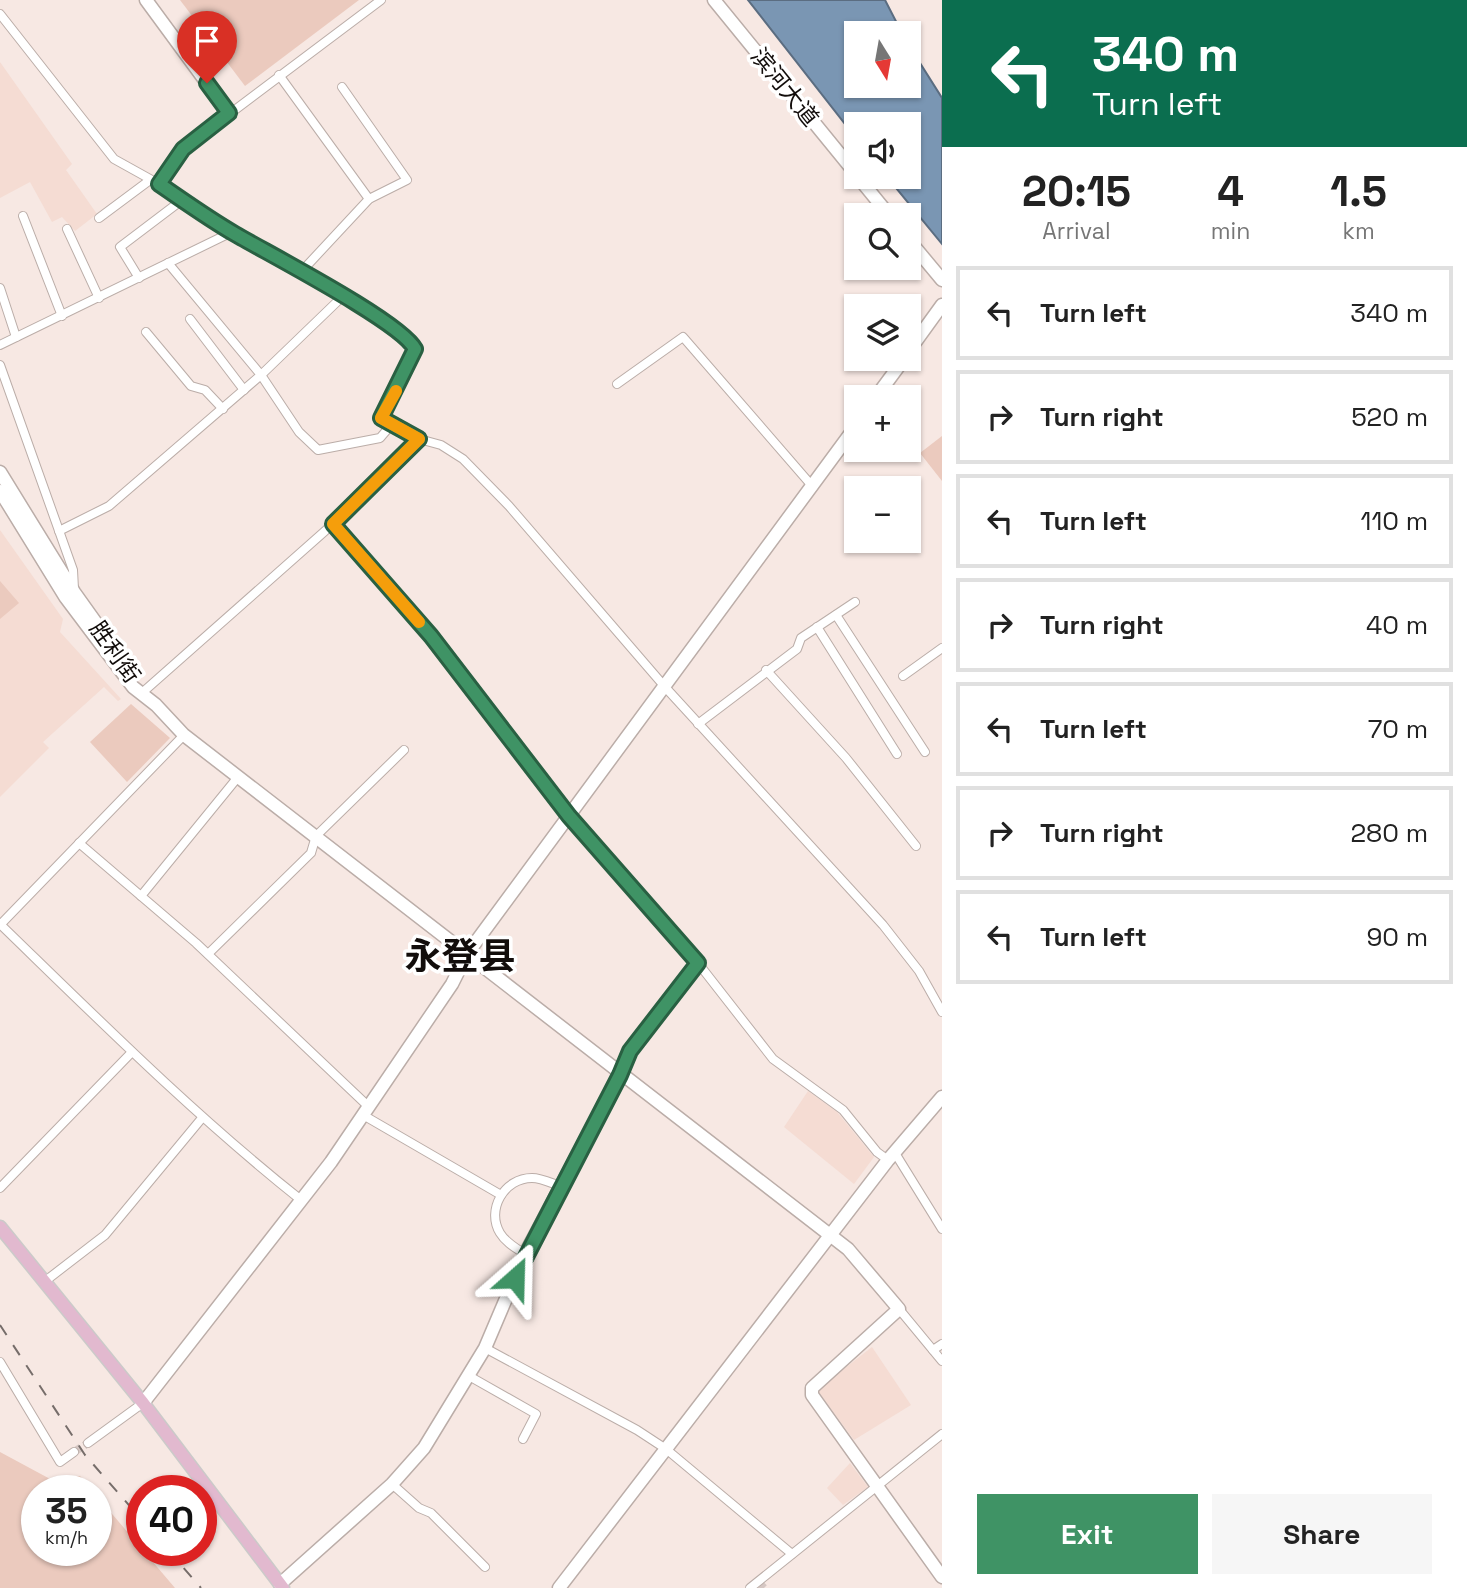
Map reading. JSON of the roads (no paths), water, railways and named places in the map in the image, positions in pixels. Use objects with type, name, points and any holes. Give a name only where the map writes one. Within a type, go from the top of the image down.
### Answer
[{"type":"main road","points":[[0,1227],[143,1403],[281,1586]]},
{"type":"street","points":[[146,0],[229,113]]},
{"type":"street","points":[[99,218],[154,182],[183,149],[381,0]]},
{"type":"street","name":"滨河大道","points":[[714,0],[844,159]]},
{"type":"street","points":[[0,14],[114,159],[386,323],[412,342],[415,349],[381,418],[419,439],[441,445],[463,459],[509,506],[665,687],[883,925],[919,971],[942,1012]]},
{"type":"street","points":[[279,75],[369,199]]},
{"type":"street","points":[[301,272],[369,199],[407,180],[342,87]]},
{"type":"street","name":"滨河大道","points":[[868,189],[879,203]]},
{"type":"street","points":[[139,278],[120,247],[182,200]]},
{"type":"street","points":[[23,216],[62,316]]},
{"type":"street","points":[[67,229],[99,298]]},
{"type":"street","points":[[0,345],[232,232]]},
{"type":"street","points":[[921,255],[942,280]]},
{"type":"street","points":[[168,263],[261,376],[299,432],[318,450],[380,438],[392,425]]},
{"type":"street","points":[[0,288],[16,337]]},
{"type":"street","points":[[59,531],[109,506],[261,376],[342,296]]},
{"type":"street","points":[[921,334],[942,305]]},
{"type":"street","points":[[190,320],[244,390]]},
{"type":"street","points":[[146,332],[191,386],[205,390],[223,409]]},
{"type":"street","points":[[617,384],[684,337],[813,487]]},
{"type":"street","points":[[0,365],[73,570],[74,592]]},
{"type":"street","points":[[419,439],[333,524],[143,692],[184,736],[848,1249],[942,1362]]},
{"type":"street","points":[[88,1443],[143,1403],[301,1200],[366,1111],[452,984],[467,954],[844,443]]},
{"type":"street","name":"胜利街","points":[[0,472],[74,592],[143,692]]},
{"type":"street","name":"胜利街","points":[[0,491],[66,598],[133,687],[143,692]]},
{"type":"street","points":[[333,524],[431,636],[569,816],[698,963],[773,1059],[843,1110],[891,1156],[942,1229]]},
{"type":"street","points":[[698,723],[797,649],[801,638],[855,602]]},
{"type":"street","points":[[836,615],[925,752]]},
{"type":"street","points":[[817,627],[897,754]]},
{"type":"street","points":[[903,676],[942,648]]},
{"type":"street","points":[[766,670],[846,758],[916,846]]},
{"type":"street","points":[[184,736],[0,925],[202,1118],[301,1200]]},
{"type":"street","points":[[208,954],[311,853],[316,836],[404,750]]},
{"type":"street","points":[[141,896],[238,777]]},
{"type":"street","points":[[79,843],[208,954],[366,1111],[501,1195]]},
{"type":"street","points":[[281,1586],[392,1484],[424,1448],[485,1348],[525,1254],[563,1186],[630,1051],[698,963]]},
{"type":"street","points":[[0,1188],[132,1052]]},
{"type":"street","points":[[559,1588],[891,1156],[942,1097]]},
{"type":"street","points":[[44,1282],[106,1235],[202,1118]]},
{"type":"street","points":[[525,1254],[508,1242],[498,1228],[495,1212],[501,1195],[509,1186],[526,1179],[538,1179],[563,1186]]},
{"type":"street","points":[[899,1309],[812,1388],[817,1404],[942,1577]]},
{"type":"street","points":[[933,1350],[942,1344]]},
{"type":"street","points":[[485,1348],[637,1430],[666,1449],[792,1553]]},
{"type":"street","points":[[0,1362],[60,1462],[74,1452]]},
{"type":"street","points":[[470,1376],[536,1414],[523,1438]]},
{"type":"street","points":[[750,1588],[760,1583],[792,1553],[942,1434]]},
{"type":"street","points":[[392,1484],[419,1508],[431,1513],[485,1567]]},
{"type":"water","points":[[748,0],[885,0],[896,21],[844,21],[844,98],[921,98],[921,65],[942,98],[942,244],[921,218],[921,203],[908,203],[897,189],[921,189],[921,112],[844,112],[844,123]]},
{"type":"tunnel","points":[[74,1452],[88,1443]]},
{"type":"tunnel","points":[[761,1585],[764,1588]]},
{"type":"railway","points":[[0,1325],[85,1455],[126,1502]]},
{"type":"railway","points":[[182,1566],[201,1588]]},
{"type":"district","name":"永登县","points":[[460,956]]}]
